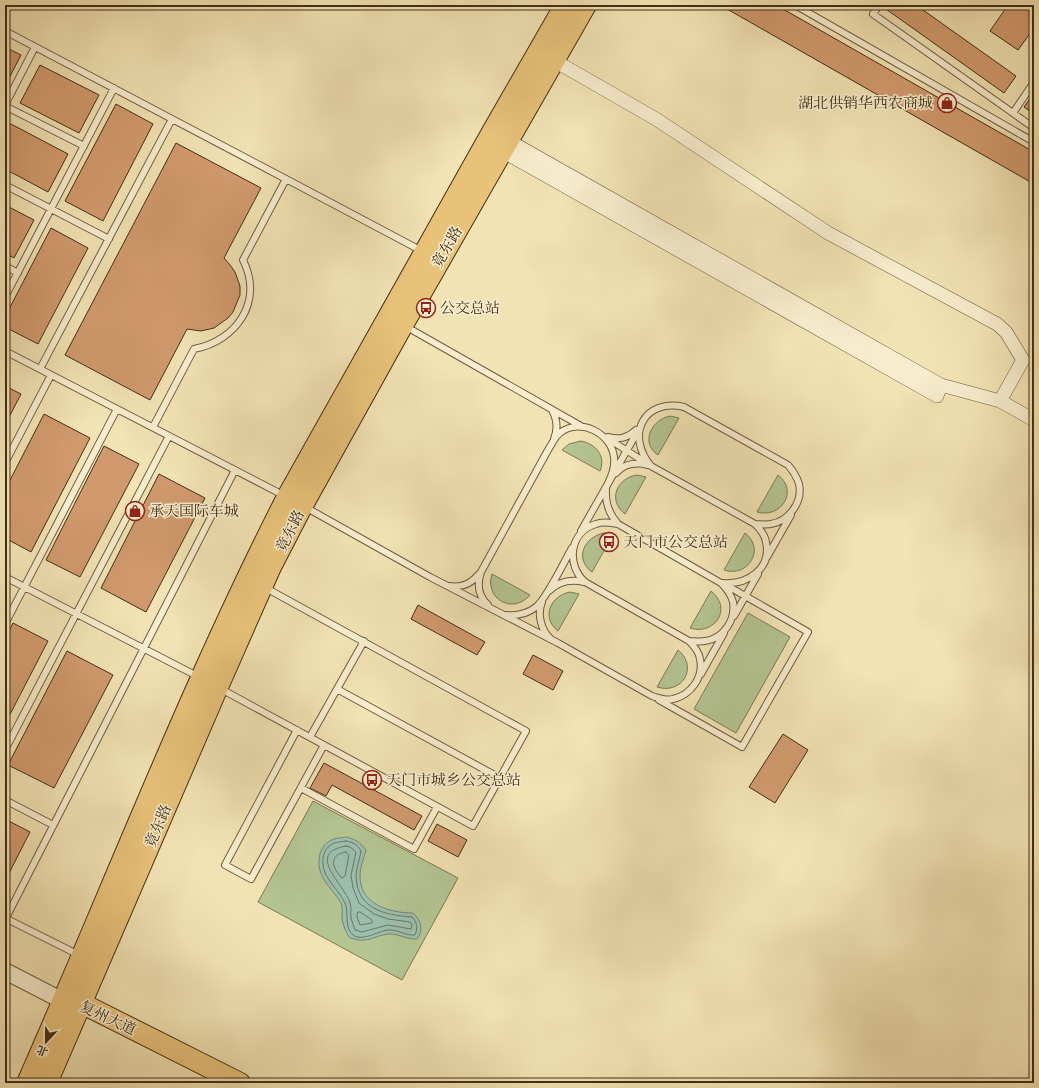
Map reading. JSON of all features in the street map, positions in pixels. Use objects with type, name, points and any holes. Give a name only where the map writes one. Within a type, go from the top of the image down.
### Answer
[{"type":"main road","name":"竟东路","points":[[48,1083],[74,1006],[210,683],[246,580],[295,501],[497,141],[565,5]]},
{"type":"main road","name":"竟东路","points":[[396,321],[424,253],[497,141],[555,61],[586,5]]},
{"type":"main road","name":"竟东路","points":[[27,1083],[74,1006],[82,956],[210,683],[263,586],[295,501]]},
{"type":"main road","name":"复州大道","points":[[74,1006],[214,1083]]},
{"type":"main road","name":"复州大道","points":[[74,1006],[240,1083]]},
{"type":"street","points":[[555,61],[656,119],[828,233],[996,324],[1006,332],[1023,360],[1000,401]]},
{"type":"street","points":[[497,141],[937,396],[940,385],[1000,401],[1034,420]]},
{"type":"street","points":[[5,971],[74,1006]]},
{"type":"lane","points":[[795,5],[1034,142]]},
{"type":"lane","points":[[879,5],[873,14],[1034,128]]},
{"type":"lane","points":[[5,31],[424,253]]},
{"type":"lane","points":[[35,47],[5,105],[84,146]]},
{"type":"lane","points":[[1013,113],[1034,82]]},
{"type":"lane","points":[[5,297],[114,88]]},
{"type":"lane","points":[[40,369],[172,119]]},
{"type":"lane","points":[[152,427],[194,349],[209,345],[224,337],[231,332],[242,318],[248,302],[250,285],[247,268],[243,260],[286,179]]},
{"type":"lane","points":[[5,185],[108,239]]},
{"type":"lane","points":[[5,266],[18,273]]},
{"type":"lane","points":[[396,321],[582,427],[594,430],[604,436],[610,445],[614,456],[614,467],[607,488],[606,499],[608,510],[618,524]]},
{"type":"lane","points":[[5,351],[295,501],[446,585],[558,643],[742,747],[808,632],[618,524],[607,522],[596,524],[586,529],[577,539],[573,547],[572,558],[575,569],[581,579],[689,641],[696,649],[700,659],[701,670],[698,680]]},
{"type":"lane","points":[[5,463],[51,375]]},
{"type":"lane","points":[[600,434],[622,439],[630,436],[652,411],[662,406],[673,405],[684,407],[788,465],[795,474],[799,484],[800,495],[796,505],[724,632],[715,638],[705,641],[689,641]]},
{"type":"lane","points":[[5,624],[117,409]]},
{"type":"lane","points":[[552,410],[555,415],[557,425],[554,440]]},
{"type":"lane","points":[[582,427],[566,429],[554,440],[481,572],[478,581],[480,592],[485,602],[493,610],[504,615],[515,616],[526,613],[536,607],[545,595],[644,419]]},
{"type":"lane","points":[[644,419],[638,441],[641,452],[651,466]]},
{"type":"lane","points":[[600,434],[651,466],[755,524],[762,532],[766,542],[767,553],[764,563],[758,572],[749,579],[738,582],[722,583]]},
{"type":"lane","points":[[5,750],[169,436]]},
{"type":"lane","points":[[610,481],[619,470],[629,465],[640,463],[651,466]]},
{"type":"lane","points":[[82,956],[5,918],[235,470]]},
{"type":"lane","points":[[755,524],[772,524],[782,520],[790,514],[796,505]]},
{"type":"lane","points":[[446,585],[461,586],[468,584],[481,572]]},
{"type":"lane","points":[[5,577],[210,683],[473,826],[526,731],[263,586]]},
{"type":"lane","points":[[558,643],[548,636],[542,627],[540,616],[541,605],[545,595],[553,587],[563,582],[574,580],[585,582]]},
{"type":"lane","points":[[652,696],[662,699],[672,699],[683,696],[692,689],[698,680],[730,622],[733,612],[733,601],[729,591],[722,583]]},
{"type":"lane","points":[[310,737],[364,641]]},
{"type":"lane","points":[[337,689],[500,778]]},
{"type":"lane","points":[[297,730],[225,865],[251,879],[324,745]]},
{"type":"lane","points":[[301,788],[414,849],[437,807]]},
{"type":"lane","points":[[5,800],[53,825]]},
{"type":"green space","points":[[670,416],[679,418],[658,455],[650,444],[650,432],[653,427],[663,418]]},
{"type":"green space","points":[[581,441],[595,448],[601,456],[602,466],[600,471],[562,450],[569,444]]},
{"type":"green space","points":[[637,475],[646,477],[625,514],[616,502],[617,490],[624,480]]},
{"type":"green space","points":[[778,475],[784,481],[787,489],[787,496],[784,502],[780,508],[773,511],[766,513],[757,512]]},
{"type":"green space","points":[[604,533],[613,535],[592,572],[583,561],[584,549],[591,539]]},
{"type":"green space","points":[[745,533],[751,540],[754,547],[754,554],[751,560],[747,566],[740,570],[724,570]]},
{"type":"green space","points":[[492,574],[530,595],[523,601],[516,604],[508,604],[502,601],[496,597],[492,591]]},
{"type":"green space","points":[[711,591],[721,605],[721,612],[718,619],[707,628],[690,628]]},
{"type":"green space","points":[[570,592],[579,594],[558,631],[550,620],[550,608],[557,598]]},
{"type":"green space","points":[[748,613],[790,637],[736,733],[694,709]]},
{"type":"green space","points":[[678,650],[684,657],[687,664],[685,678],[674,687],[657,687]]},
{"type":"green space","points":[[313,801],[458,878],[402,980],[258,902]]},
{"type":"water","points":[[346,837],[357,841],[366,850],[360,875],[364,893],[370,900],[385,909],[404,913],[413,913],[421,925],[417,939],[395,934],[383,935],[366,940],[356,940],[350,938],[342,921],[341,903],[323,878],[319,867],[321,851],[324,846],[334,839]]},
{"type":"building","points":[[720,5],[776,5],[1034,152],[1034,184]]},
{"type":"building","points":[[883,5],[916,5],[1016,76],[1004,93],[883,7]]},
{"type":"building","points":[[1008,5],[1034,5],[1034,28],[1018,50],[990,31]]},
{"type":"building","points":[[5,47],[21,55],[5,86]]},
{"type":"building","points":[[40,65],[99,95],[79,133],[20,103]]},
{"type":"building","points":[[1034,93],[1034,114],[1024,107]]},
{"type":"building","points":[[116,104],[153,124],[103,221],[65,201]]},
{"type":"building","points":[[9,123],[68,154],[48,192],[5,169],[5,131]]},
{"type":"building","points":[[176,143],[261,188],[224,258],[235,272],[240,286],[240,295],[233,312],[228,318],[214,328],[201,331],[187,329],[150,400],[65,355]]},
{"type":"building","points":[[5,205],[34,220],[14,258],[5,253]]},
{"type":"building","points":[[51,228],[88,248],[38,344],[5,327],[5,317]]},
{"type":"building","points":[[5,386],[21,394],[5,425]]},
{"type":"building","points":[[44,414],[90,438],[31,552],[5,538],[5,490]]},
{"type":"building","points":[[104,446],[139,464],[80,577],[46,560]]},
{"type":"building","points":[[159,474],[205,498],[146,612],[101,588]]},
{"type":"building","points":[[418,605],[485,642],[477,655],[411,619]]},
{"type":"building","points":[[13,623],[48,641],[5,724],[5,639]]},
{"type":"building","points":[[67,651],[113,675],[54,788],[8,765]]},
{"type":"building","points":[[533,655],[563,671],[553,690],[523,674]]},
{"type":"building","points":[[783,734],[808,750],[775,803],[749,787]]},
{"type":"building","points":[[324,763],[422,816],[414,830],[332,785],[326,796],[310,788]]},
{"type":"building","points":[[5,819],[30,832],[5,881]]},
{"type":"building","points":[[437,824],[467,840],[458,857],[428,841]]},
{"type":"place","name":"湖北供销华西农商城","points":[[947,103]]},
{"type":"place","name":"公交总站","points":[[426,308]]},
{"type":"place","name":"承天国际车城","points":[[135,511]]},
{"type":"place","name":"天门市公交总站","points":[[609,542]]},
{"type":"place","name":"天门市城乡公交总站","points":[[372,780]]}]
